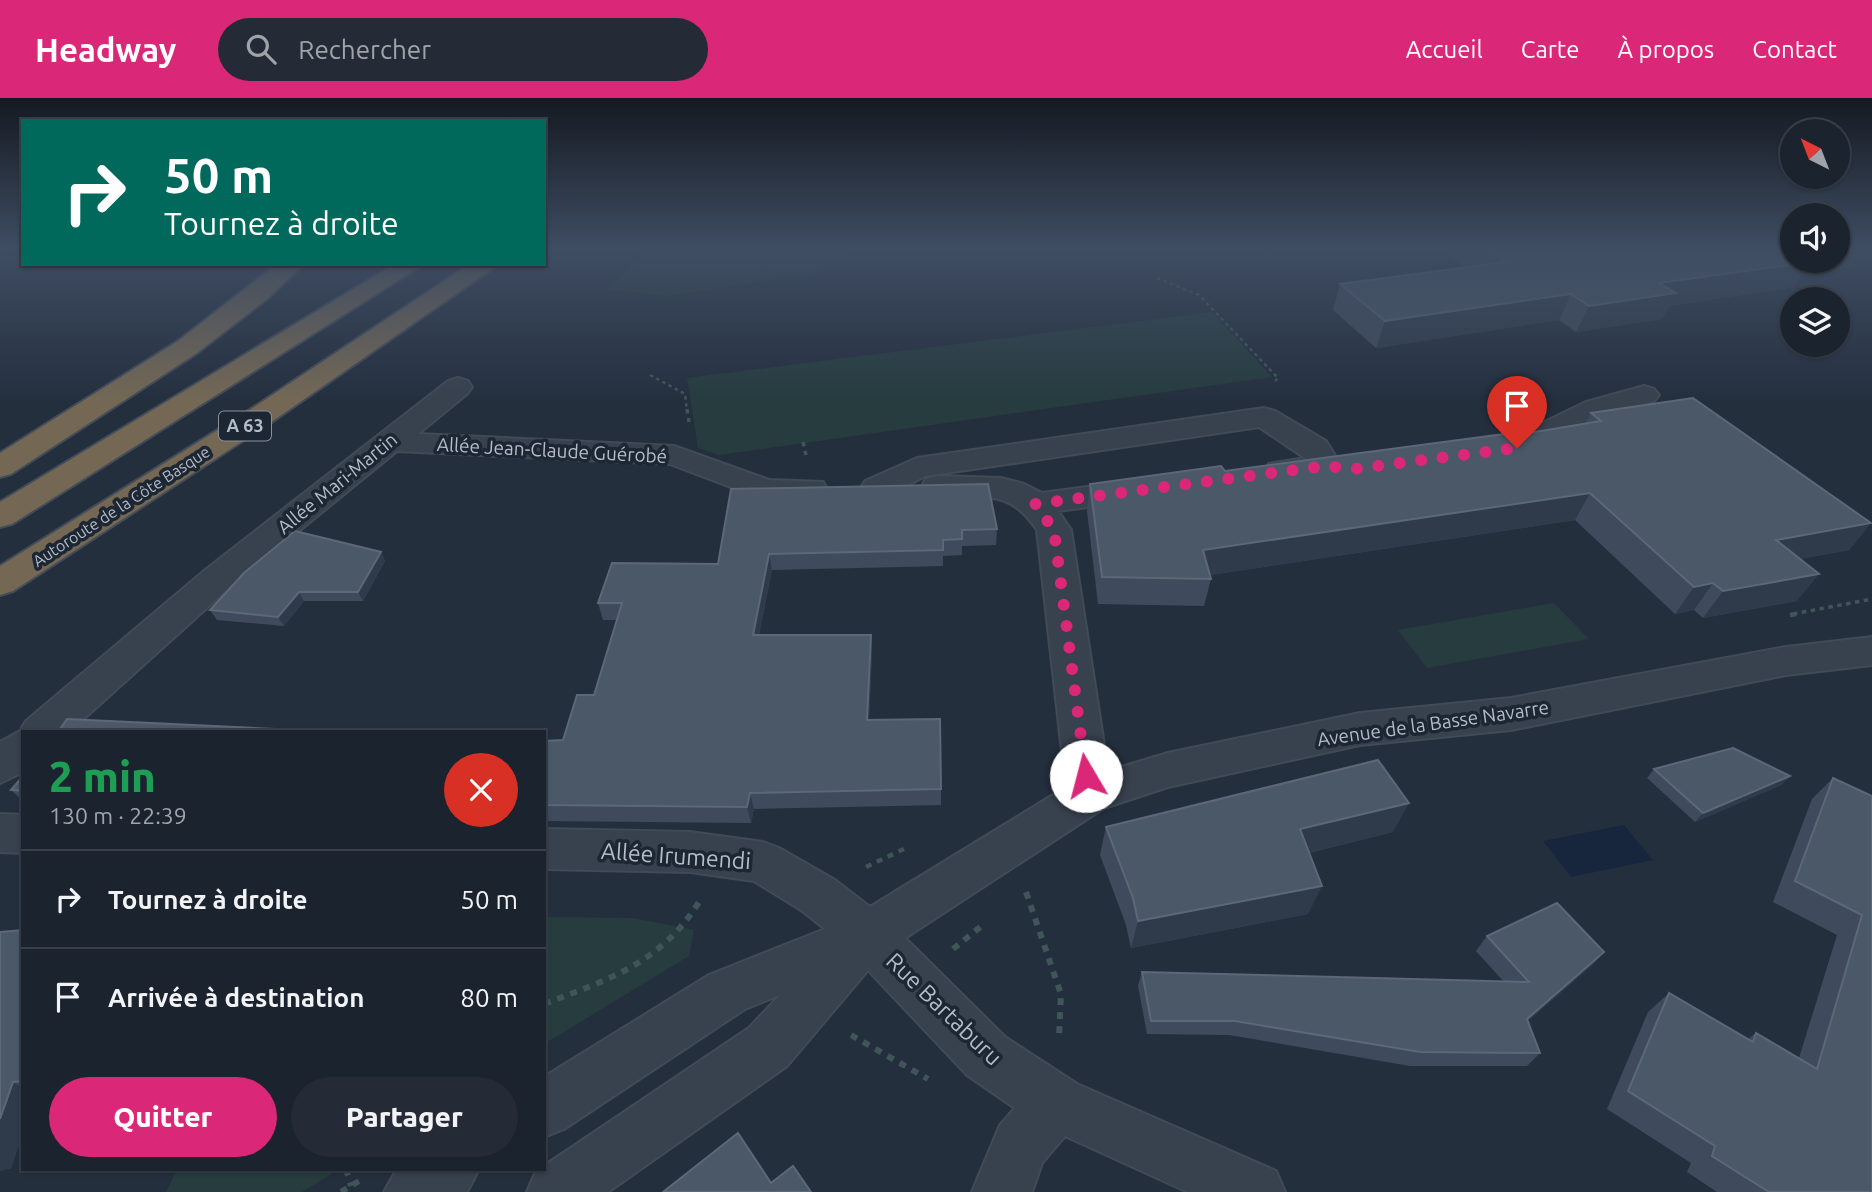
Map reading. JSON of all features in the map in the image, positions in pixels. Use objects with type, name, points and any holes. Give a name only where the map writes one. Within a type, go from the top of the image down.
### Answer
[{"type":"highway","points":[[0,467],[161,365],[250,299]]},
{"type":"highway","name":"A 63","points":[[0,517],[355,299]]},
{"type":"highway","name":"Autoroute de la Côte Basque","points":[[0,583],[259,417],[434,299]]},
{"type":"street","name":"Allée Mari-Martin","points":[[43,730],[217,579],[458,387]]},
{"type":"street","points":[[1517,448],[1544,438],[1579,416],[1607,403],[1644,395]]},
{"type":"street","points":[[856,488],[917,468],[1264,417],[1315,448],[1325,466],[1256,475]]},
{"type":"street","name":"Allée Jean-Claude Guérobé","points":[[390,441],[487,448],[674,455],[765,490],[984,485],[1016,492],[1035,504]]},
{"type":"street","points":[[1089,795],[1054,530],[1035,504],[1173,485]]},
{"type":"street","name":"Avenue de la Basse Navarre","points":[[546,1108],[727,992],[868,934],[1089,795],[1168,770],[1360,730],[1510,714],[1786,661],[1872,651]]},
{"type":"street","points":[[0,766],[21,749]]},
{"type":"street","points":[[0,833],[21,834]]},
{"type":"street","name":"Allée Irumendi","points":[[546,849],[690,852],[763,862],[818,895],[868,934]]},
{"type":"street","name":"Avenue de la Basse Navarre","points":[[557,1192],[768,1047],[868,934]]},
{"type":"street","name":"Rue Bartaburu","points":[[868,934],[986,1056],[1057,1104],[1255,1192]]},
{"type":"street","points":[[1002,1192],[1020,1145],[1057,1104]]},
{"type":"street","points":[[414,1192],[447,1171]]},
{"type":"path","points":[[1203,299],[1278,378]]},
{"type":"path","points":[[650,375],[685,394],[687,410]]},
{"type":"path","points":[[546,1003],[634,968],[664,949],[686,927],[707,888],[715,855]]},
{"type":"path","points":[[1026,891],[1061,994],[1057,1104]]},
{"type":"path","points":[[347,1171],[351,1186]]},
{"type":"green space","points":[[1212,312],[1272,377],[719,455],[698,448],[687,378]]},
{"type":"green space","points":[[1554,603],[1589,639],[1427,668],[1398,630]]},
{"type":"green space","points":[[546,917],[633,918],[694,930],[689,956],[546,1043]]},
{"type":"green space","points":[[176,1171],[337,1171],[302,1192],[166,1192]]},
{"type":"water","points":[[1624,825],[1653,860],[1571,877],[1543,841]]},
{"type":"building","points":[[1358,299],[1536,299],[1385,321]]},
{"type":"building","points":[[1579,299],[1635,299],[1589,306]]},
{"type":"building","points":[[1693,398],[1871,523],[1776,540],[1819,574],[1723,591],[1713,583],[1694,587],[1590,493],[1203,550],[1211,579],[1102,577],[1090,484],[1221,466],[1225,471],[1519,432],[1529,433],[1601,421],[1591,413]]},
{"type":"building","points":[[988,484],[997,529],[962,530],[962,539],[943,540],[943,550],[769,554],[753,635],[871,635],[867,720],[940,719],[941,789],[750,793],[747,807],[546,805],[546,741],[563,740],[577,695],[594,695],[622,603],[598,603],[612,563],[718,564],[731,489]]},
{"type":"building","points":[[295,531],[381,552],[358,592],[299,592],[278,617],[210,610],[244,573]]},
{"type":"building","points":[[67,719],[297,730],[59,730]]},
{"type":"building","points":[[1733,748],[1790,776],[1703,813],[1654,769]]},
{"type":"building","points":[[1378,760],[1409,803],[1300,829],[1322,886],[1138,921],[1133,898],[1106,827]]},
{"type":"building","points":[[21,778],[21,791],[11,790]]},
{"type":"building","points":[[1833,778],[1872,796],[1872,1192],[1769,1192],[1712,1156],[1715,1146],[1628,1091],[1669,993],[1753,1042],[1756,1033],[1817,1069],[1862,915],[1795,881]]},
{"type":"building","points":[[1557,903],[1604,952],[1527,1019],[1540,1053],[1420,1052],[1235,1021],[1151,1021],[1142,972],[1529,982],[1487,936]]},
{"type":"building","points":[[21,930],[21,1081],[13,1082],[0,1119],[0,932]]},
{"type":"building","points":[[738,1133],[771,1183],[793,1166],[811,1192],[663,1192]]},
{"type":"route","points":[[1086,776],[1054,530],[1035,504],[1325,466],[1354,469],[1517,448]]}]
